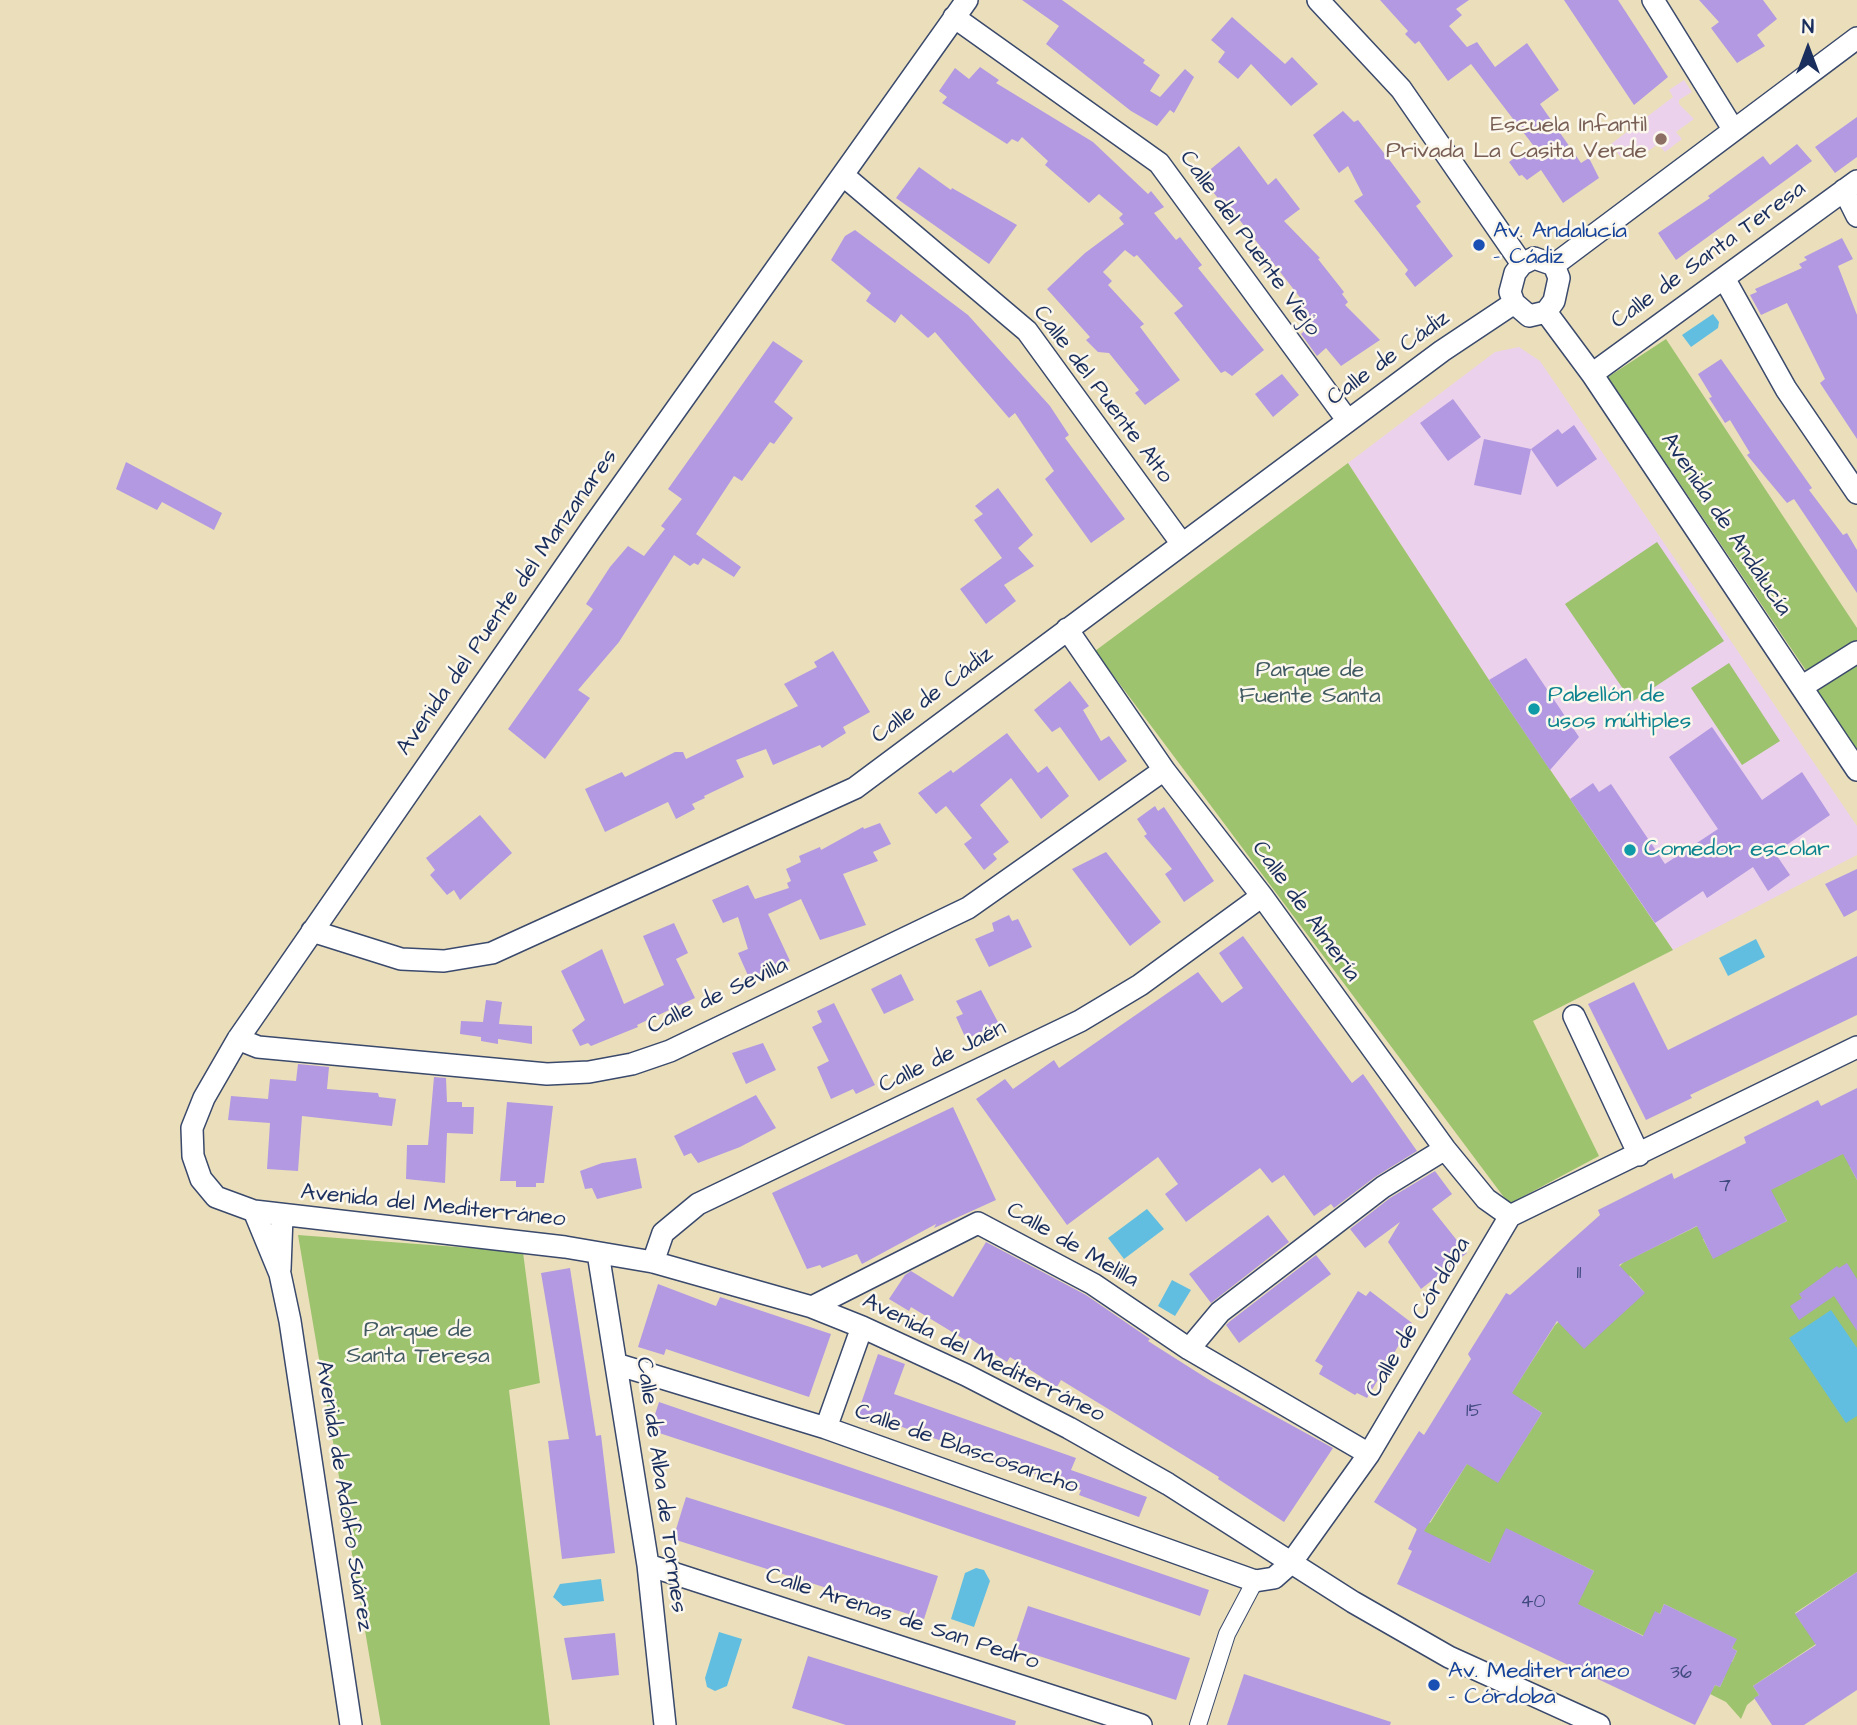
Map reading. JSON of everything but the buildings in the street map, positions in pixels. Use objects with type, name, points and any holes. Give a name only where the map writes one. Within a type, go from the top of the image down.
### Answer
[{"type":"street","name":"Avenida del Puente del Manzanares","points":[[282,1216],[254,1211],[216,1197],[201,1179],[193,1156],[192,1128],[204,1098],[238,1039],[591,529],[967,0]]},
{"type":"street","points":[[1318,0],[1401,89],[1522,264]]},
{"type":"street","points":[[1653,0],[1733,129]]},
{"type":"street","name":"Calle del Puente Viejo","points":[[954,18],[1159,163],[1348,421]]},
{"type":"street","points":[[1554,265],[1857,38]]},
{"type":"street","name":"Calle del Puente Alto","points":[[844,176],[1027,331],[1182,544]]},
{"type":"street","points":[[1851,186],[1857,216]]},
{"type":"street","name":"Calle de Santa Teresa","points":[[1592,374],[1851,186]]},
{"type":"street","points":[[1534,258],[1554,265],[1559,278],[1558,290],[1546,312],[1529,316],[1514,303],[1511,283],[1522,264],[1534,258]]},
{"type":"street","points":[[1724,278],[1786,389],[1857,493]]},
{"type":"street","name":"Calle de Cádiz","points":[[312,931],[401,959],[444,961],[492,953],[855,788],[1442,351],[1514,303]]},
{"type":"street","name":"Avenida de Andalucía","points":[[1546,312],[1592,374],[1857,769]]},
{"type":"street","name":"Calle de Almería","points":[[1068,629],[1164,770],[1262,896],[1445,1149],[1486,1199],[1510,1216]]},
{"type":"street","points":[[1803,686],[1857,652]]},
{"type":"street","name":"Calle de Sevilla","points":[[238,1039],[258,1047],[547,1074],[589,1072],[632,1064],[670,1051],[968,908],[1164,770]]},
{"type":"street","name":"Calle de Jaén","points":[[653,1262],[663,1233],[698,1204],[1080,1021],[1140,985],[1262,896]]},
{"type":"street","points":[[1574,1016],[1639,1155]]},
{"type":"street","points":[[1510,1216],[1857,1046]]},
{"type":"street","points":[[1189,1349],[1220,1312],[1383,1187],[1445,1149]]},
{"type":"street","name":"Avenida de Adolfo Suárez","points":[[254,1211],[280,1275],[290,1321],[351,1725]]},
{"type":"street","name":"Avenida del Mediterráneo","points":[[282,1216],[598,1253],[653,1262],[812,1307],[966,1375],[1069,1428],[1167,1484],[1291,1563],[1449,1657],[1599,1725]]},
{"type":"street","name":"Avenida de Adolfo Suárez","points":[[280,1275],[282,1216]]},
{"type":"street","name":"Calle de Córdoba","points":[[1291,1563],[1369,1454],[1510,1216]]},
{"type":"street","name":"Calle de Melilla","points":[[812,1307],[978,1223],[1093,1284],[1189,1349],[1369,1454]]},
{"type":"street","name":"Calle de Alba de Tormes","points":[[598,1253],[648,1565],[665,1725]]},
{"type":"street","points":[[826,1428],[862,1327]]},
{"type":"street","name":"Calle de Blascosancho","points":[[616,1364],[826,1428],[1255,1581]]},
{"type":"street","points":[[1198,1725],[1227,1634],[1255,1581],[1274,1578],[1291,1563]]},
{"type":"street","name":"Calle Arenas de San Pedro","points":[[648,1565],[1141,1725]]},
{"type":"shaded area","points":[[1684,80],[1692,92],[1679,100],[1679,104],[1694,119],[1676,132],[1682,139],[1665,152],[1658,144],[1644,154],[1637,147],[1621,158],[1611,144],[1673,97],[1669,90]]},
{"type":"shaded area","points":[[1519,347],[1540,361],[1857,826],[1857,855],[1673,950],[1489,680],[1348,463],[1495,352]]},
{"type":"green space","points":[[1666,339],[1857,628],[1857,641],[1807,672],[1608,377]]},
{"type":"green space","name":"Parque de Fuente Santa","points":[[1348,463],[1489,680],[1673,950],[1533,1021],[1599,1156],[1509,1204],[1095,651]]},
{"type":"green space","points":[[1657,542],[1724,641],[1632,702],[1565,604]]},
{"type":"green space","points":[[1729,663],[1780,741],[1742,765],[1691,688]]},
{"type":"green space","points":[[1857,663],[1857,756],[1814,691]]},
{"type":"green space","points":[[1856,1147],[1850,1167],[1857,1180],[1857,1572],[1795,1613],[1802,1624],[1834,1632],[1753,1686],[1759,1695],[1747,1705],[1741,1719],[1726,1702],[1710,1694],[1715,1685],[1720,1687],[1725,1676],[1715,1654],[1732,1662],[1737,1651],[1732,1648],[1736,1639],[1664,1604],[1660,1614],[1655,1612],[1661,1644],[1558,1595],[1588,1582],[1594,1571],[1507,1529],[1510,1572],[1416,1529],[1421,1519],[1430,1523],[1475,1451],[1498,1482],[1542,1413],[1524,1401],[1516,1413],[1504,1405],[1555,1325],[1569,1312],[1644,1292],[1630,1276],[1619,1286],[1610,1275],[1624,1262],[1710,1220],[1716,1233],[1703,1239],[1713,1258],[1787,1221],[1777,1202],[1758,1196]]},
{"type":"green space","name":"Parque de Santa Teresa","points":[[298,1235],[523,1252],[540,1383],[509,1390],[550,1725],[381,1725]]},
{"type":"water","points":[[1713,314],[1719,322],[1718,328],[1691,347],[1682,335]]},
{"type":"water","points":[[1756,939],[1765,957],[1728,976],[1719,958]]},
{"type":"water","points":[[1147,1209],[1164,1229],[1124,1259],[1108,1238]]},
{"type":"water","points":[[1172,1280],[1191,1290],[1175,1316],[1158,1306]]},
{"type":"water","points":[[1831,1310],[1857,1348],[1857,1416],[1846,1423],[1789,1338]]},
{"type":"water","points":[[976,1568],[984,1570],[990,1581],[974,1627],[951,1619],[965,1573]]},
{"type":"water","points":[[601,1579],[604,1601],[563,1606],[553,1597],[560,1584]]},
{"type":"water","points":[[719,1632],[742,1639],[727,1686],[715,1691],[707,1687],[705,1678]]},
{"type":"place","name":"Escuela Infantil Privada La Casita Verde","points":[[1661,139]]},
{"type":"place","name":"Av. Andalucía - Cádiz","points":[[1479,245]]},
{"type":"place","name":"Pabellón de usos múltiples","points":[[1534,709]]},
{"type":"place","name":"Comedor escolar","points":[[1630,850]]},
{"type":"place","name":"Av. Mediterráneo - Córdoba","points":[[1434,1685]]}]
